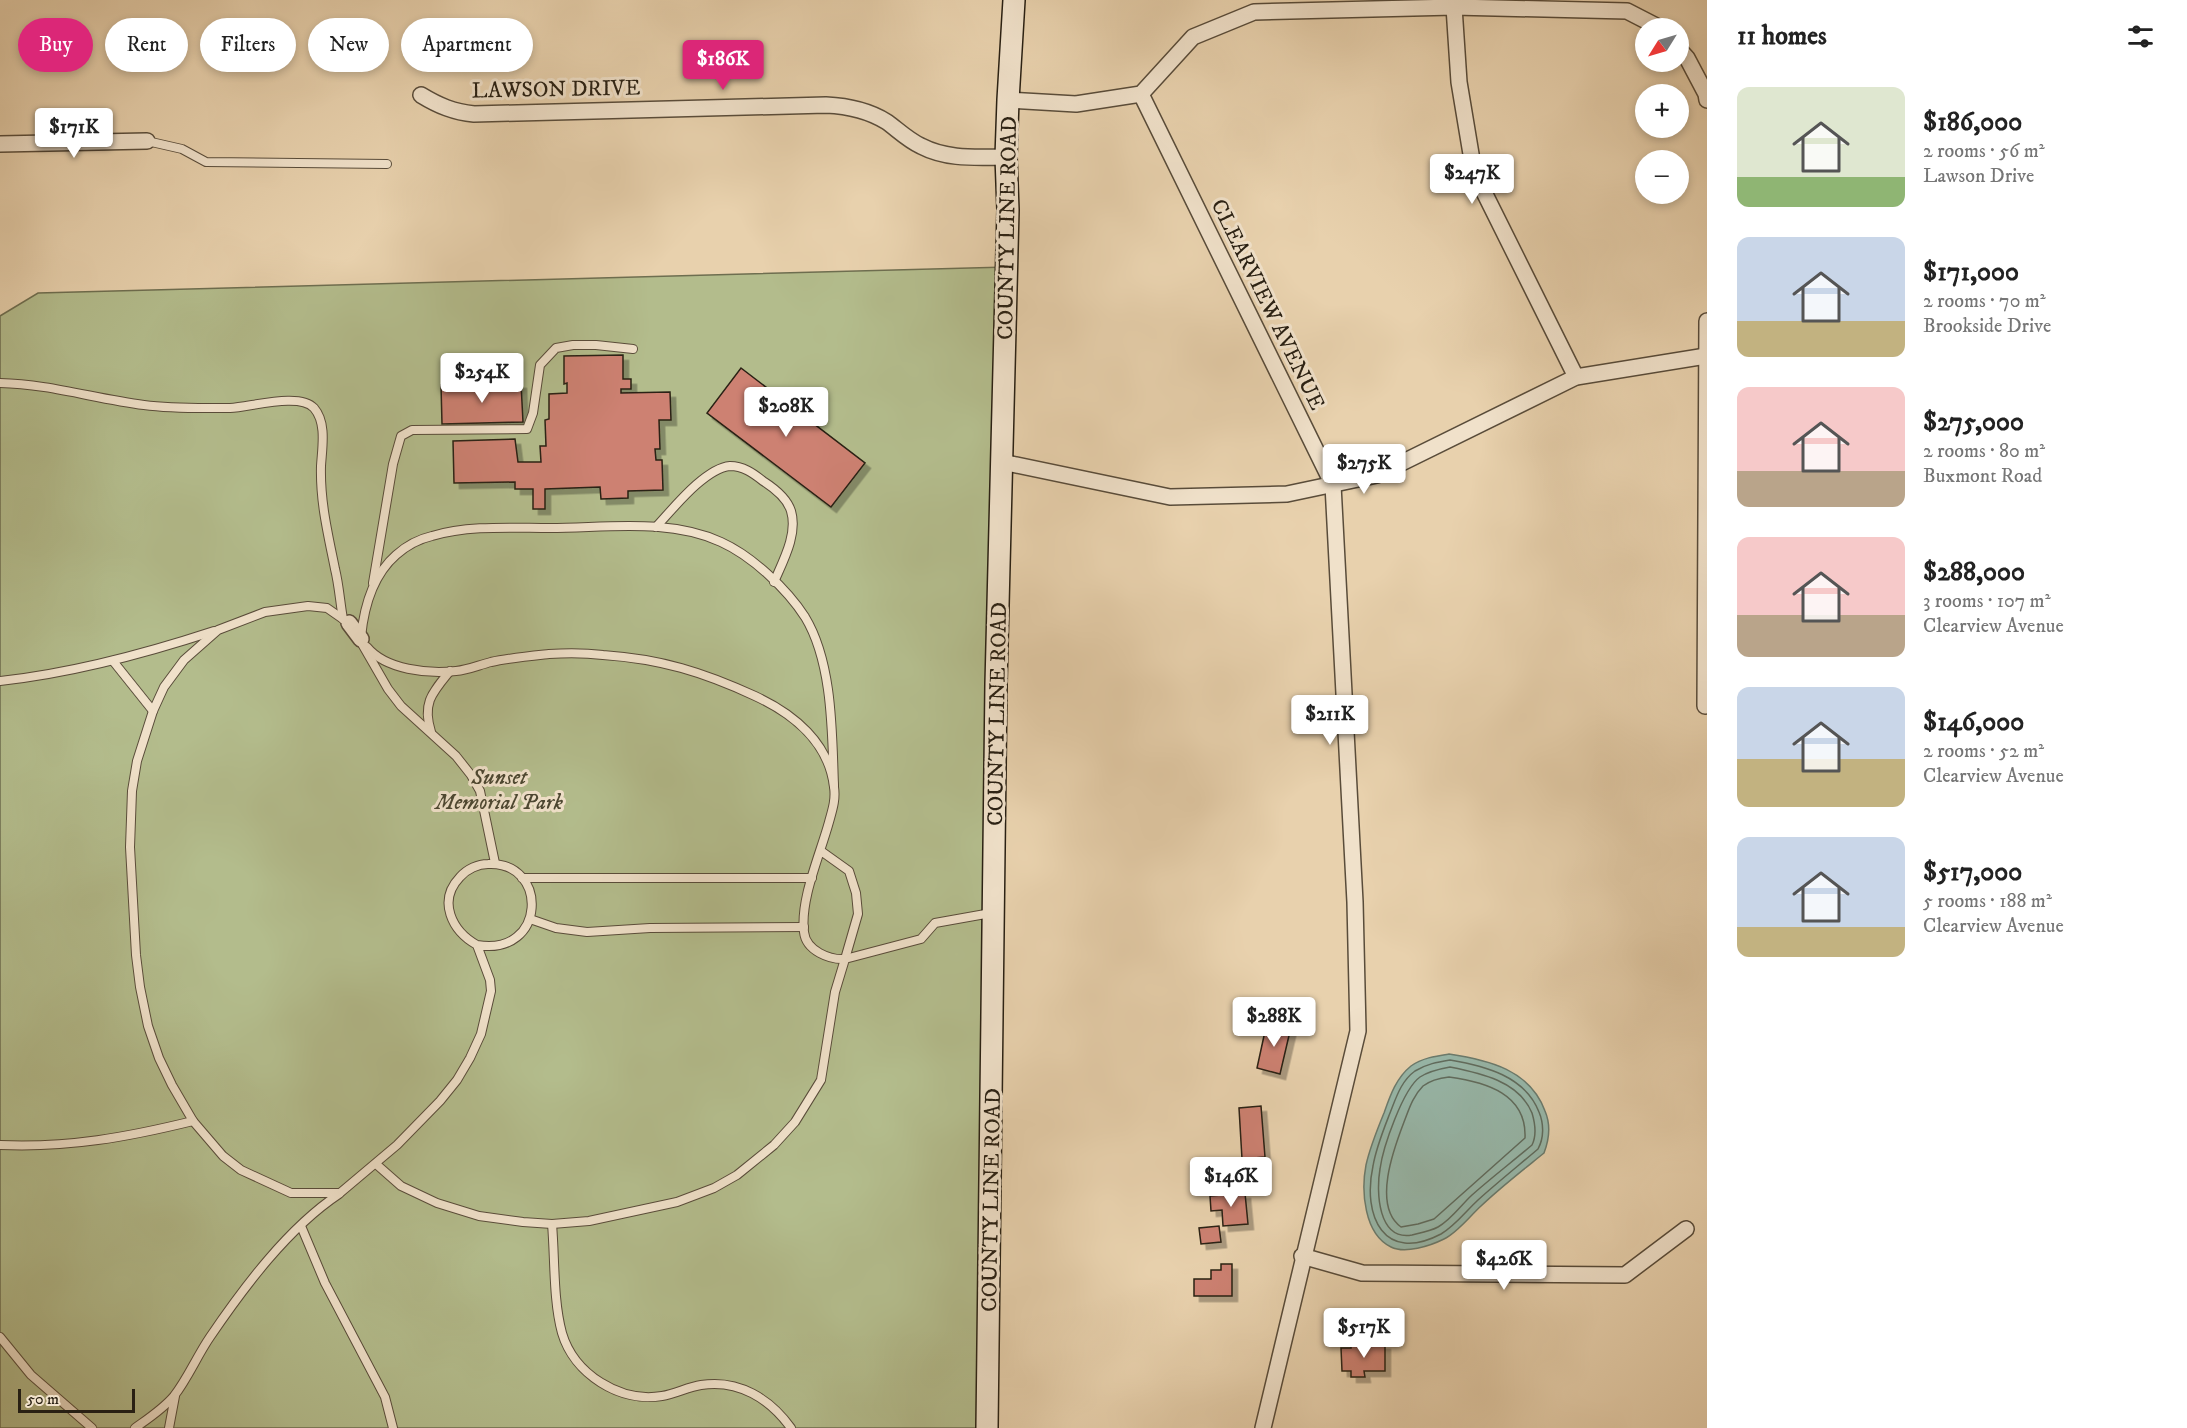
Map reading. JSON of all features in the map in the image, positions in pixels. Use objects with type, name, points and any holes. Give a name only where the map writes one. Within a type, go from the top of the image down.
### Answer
[{"type":"main road","name":"COUNTY LINE ROAD","points":[[987,1428],[996,684],[1008,210],[1006,157],[1014,0]]},
{"type":"street","points":[[1008,100],[1076,104],[1141,94],[1193,37],[1254,12],[1454,8],[1627,11],[1641,18]]},
{"type":"street","points":[[1454,8],[1459,82],[1474,172],[1576,377]]},
{"type":"street","points":[[1689,60],[1707,100]]},
{"type":"street","name":"CLEARVIEW AVENUE","points":[[1141,94],[1333,485],[1355,902],[1358,1031],[1302,1256],[1263,1428]]},
{"type":"street","name":"LAWSON DRIVE","points":[[421,95],[455,112],[474,114],[847,106],[868,112],[887,122],[921,147],[942,155],[958,158],[1006,157]]},
{"type":"street","points":[[0,144],[147,141]]},
{"type":"street","points":[[1705,706],[1707,321]]},
{"type":"street","points":[[1002,462],[1170,497],[1287,494],[1377,475],[1576,377],[1706,356]]},
{"type":"street","points":[[346,621],[361,639]]},
{"type":"street","points":[[1302,1256],[1362,1274],[1625,1275],[1686,1229]]},
{"type":"lane","points":[[147,141],[182,149],[206,162],[387,164]]},
{"type":"lane","points":[[373,587],[393,464],[401,436],[412,430],[527,429],[533,413],[540,365],[556,348],[596,345],[633,349]]},
{"type":"lane","points":[[0,384],[57,389],[144,405],[179,408],[239,407],[300,401],[308,403],[315,409],[320,417],[322,432],[321,495],[346,621],[401,706],[456,756],[480,791],[495,863]]},
{"type":"lane","points":[[656,528],[684,497],[710,474],[729,466],[749,470],[780,493],[791,510],[792,529],[788,548],[774,582]]},
{"type":"lane","points":[[834,786],[824,752],[807,731],[790,716],[771,703],[702,673],[669,664],[603,655],[551,654],[490,662],[450,671],[419,670],[383,660],[370,651],[361,639],[365,607],[373,587],[395,556],[409,545],[457,530],[635,526],[697,534],[720,542],[743,554],[792,599],[814,636],[822,663],[829,706],[834,786],[834,805],[806,898],[804,934],[808,942],[827,958],[845,960],[921,939],[934,923],[993,912]]},
{"type":"lane","points":[[0,681],[113,661],[164,648],[265,612],[286,608],[327,608],[346,621]]},
{"type":"lane","points":[[218,630],[184,660],[164,687],[153,711],[137,761],[132,791],[130,847],[136,955],[148,1026],[159,1058],[172,1085],[193,1121],[223,1156],[241,1170],[291,1193],[340,1192]]},
{"type":"lane","points":[[113,661],[153,711]]},
{"type":"lane","points":[[431,732],[426,716],[433,693],[450,671]]},
{"type":"lane","points":[[376,1164],[401,1186],[458,1210],[501,1220],[552,1224],[589,1221],[690,1199],[730,1179],[762,1156],[795,1122],[821,1080],[835,992],[858,914],[856,893],[849,871],[821,850]]},
{"type":"lane","points":[[495,863],[514,871],[522,878],[532,897],[530,919],[515,939],[503,945],[490,947],[477,945],[456,929],[450,916],[450,896],[459,878],[469,869],[482,864],[495,863]]},
{"type":"lane","points":[[522,878],[812,878]]},
{"type":"lane","points":[[530,919],[556,928],[587,932],[650,928],[804,927]]},
{"type":"lane","points":[[135,1428],[162,1408],[175,1394],[206,1342],[232,1305],[301,1226],[318,1208],[376,1164],[441,1101],[457,1080],[481,1034],[490,991],[490,980],[477,945]]},
{"type":"lane","points":[[0,1145],[45,1146],[95,1142],[132,1136],[193,1121]]},
{"type":"lane","points":[[552,1224],[559,1318],[563,1335],[570,1351],[593,1378],[609,1388],[644,1397],[662,1396],[702,1385],[723,1384],[742,1388],[766,1401],[780,1414],[790,1428]]},
{"type":"lane","points":[[301,1226],[325,1283],[385,1397],[393,1428]]},
{"type":"lane","points":[[0,1337],[31,1375],[92,1428]]},
{"type":"lane","points":[[169,1428],[175,1394]]},
{"type":"green space","name":"Sunset Memorial Park","points":[[1007,267],[988,1428],[0,1428],[0,316],[38,293]]},
{"type":"water","points":[[1449,1054],[1479,1060],[1506,1069],[1529,1086],[1538,1097],[1547,1116],[1549,1132],[1547,1143],[1544,1153],[1496,1192],[1459,1229],[1432,1244],[1403,1250],[1397,1249],[1382,1241],[1370,1222],[1364,1187],[1368,1158],[1391,1094],[1401,1076],[1420,1061]]},
{"type":"building","points":[[623,355],[623,379],[631,379],[631,389],[621,389],[621,393],[670,392],[671,420],[659,420],[660,449],[655,449],[656,460],[662,460],[663,490],[628,491],[628,498],[601,499],[600,487],[545,489],[545,509],[533,509],[533,489],[515,489],[515,482],[454,483],[453,441],[515,439],[518,462],[541,462],[540,446],[546,446],[545,420],[549,419],[549,394],[567,393],[567,383],[564,384],[564,356]]},
{"type":"building","points":[[741,368],[865,463],[831,507],[707,413]]},
{"type":"building","points":[[521,383],[523,422],[442,424],[441,385]]},
{"type":"building","points":[[1267,1022],[1291,1027],[1280,1074],[1257,1068]]},
{"type":"building","points":[[1261,1106],[1265,1157],[1242,1159],[1239,1108]]},
{"type":"building","points":[[1245,1193],[1248,1224],[1223,1226],[1222,1210],[1211,1211],[1210,1196]]},
{"type":"building","points":[[1219,1226],[1221,1242],[1201,1244],[1199,1228]]},
{"type":"building","points":[[1221,1264],[1232,1264],[1232,1296],[1194,1296],[1194,1279],[1211,1279],[1211,1270],[1221,1270]]},
{"type":"building","points":[[1369,1344],[1385,1344],[1385,1371],[1364,1371],[1365,1377],[1351,1377],[1351,1371],[1342,1371],[1341,1348],[1369,1347]]}]
